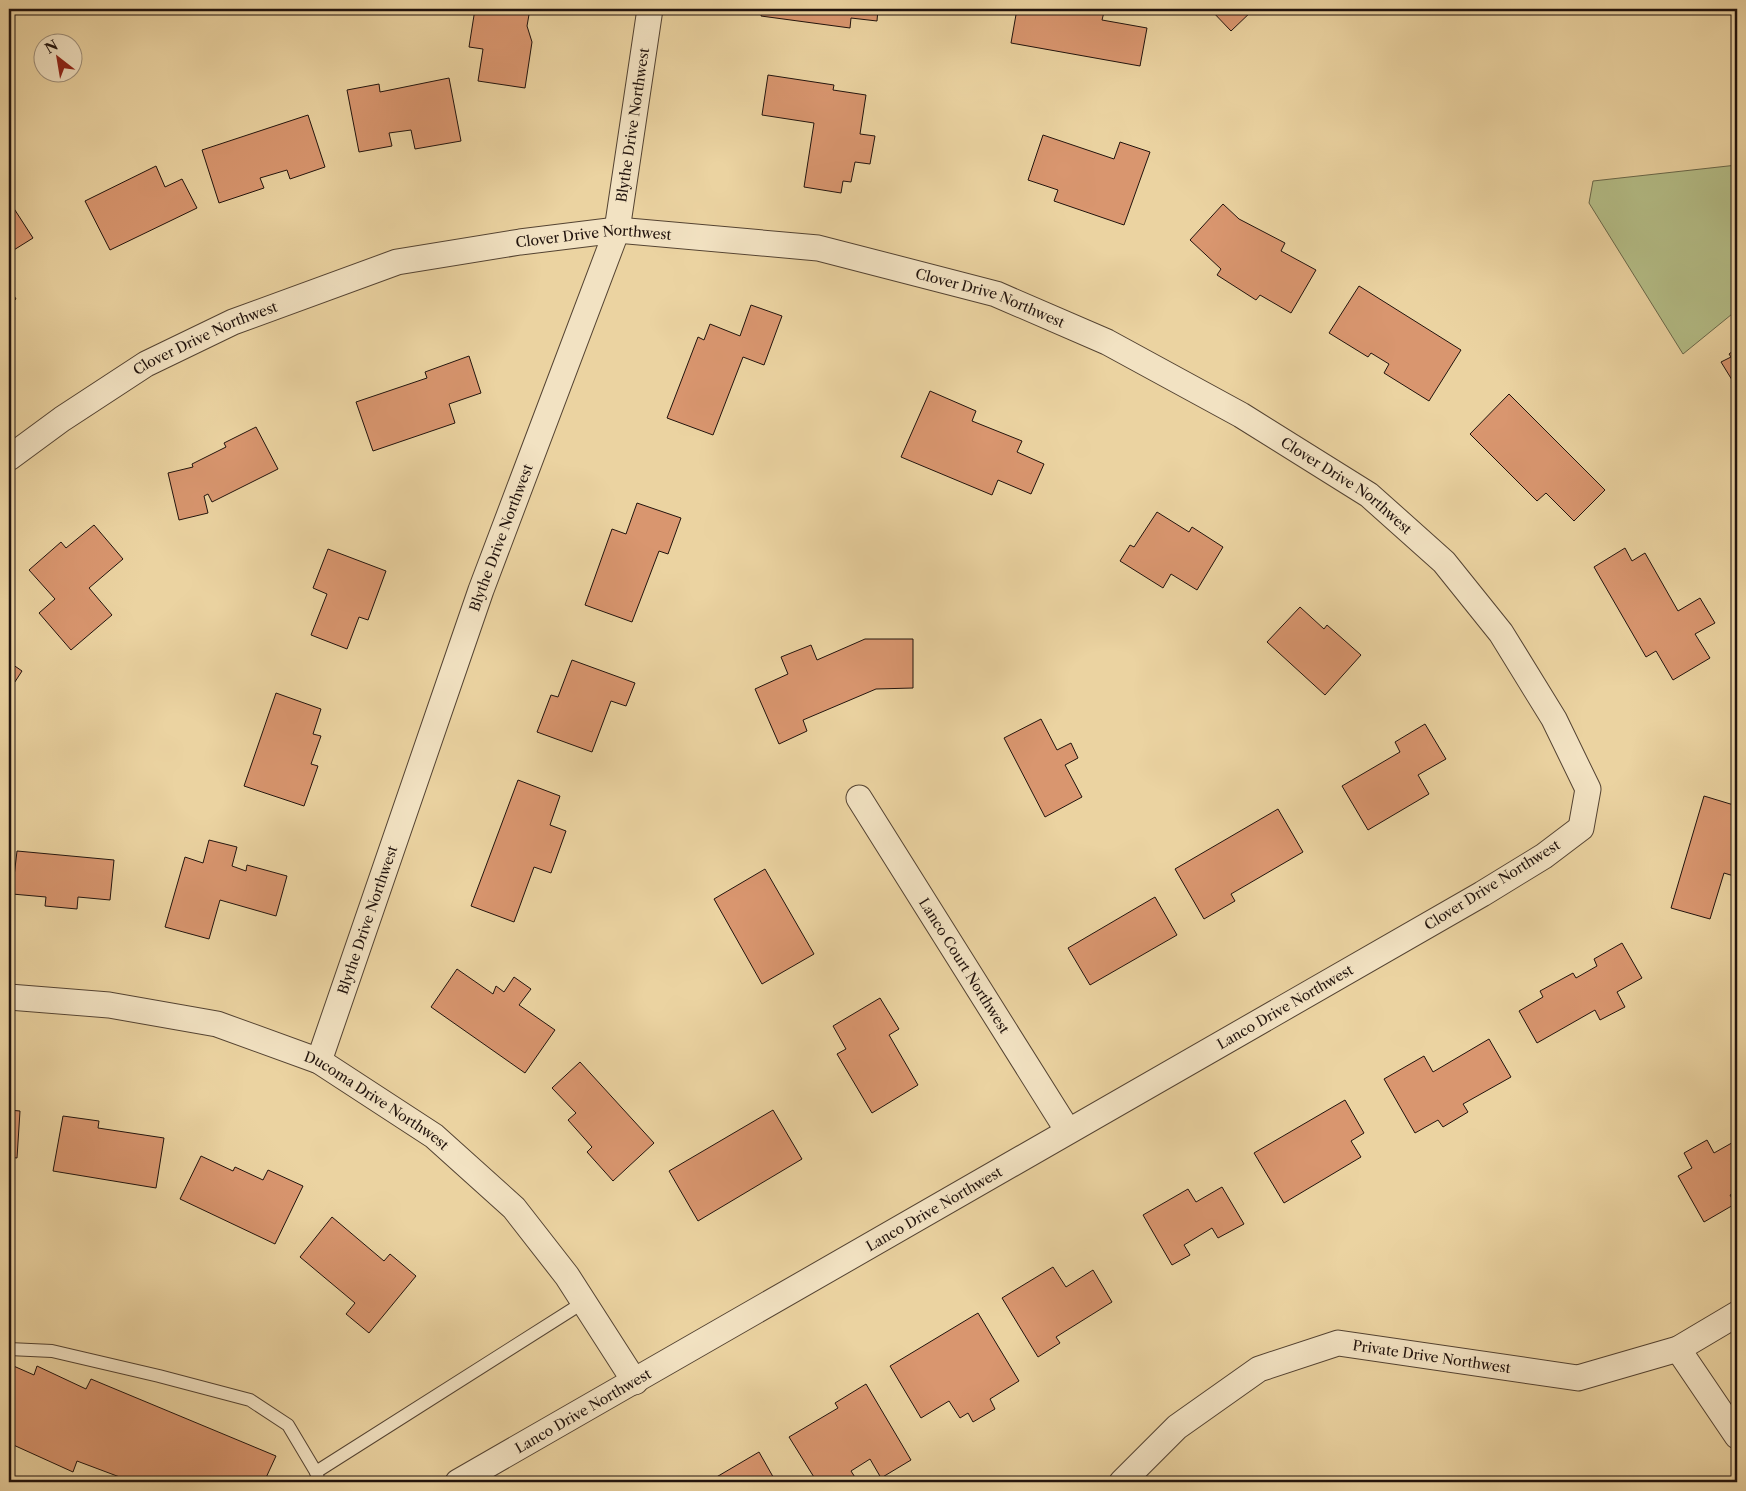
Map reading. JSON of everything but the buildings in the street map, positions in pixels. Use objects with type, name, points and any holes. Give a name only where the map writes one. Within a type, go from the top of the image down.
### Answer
[{"type":"street","name":"Blythe Drive Northwest","points":[[319,1061],[481,590],[617,230],[650,9]]},
{"type":"street","name":"Clover Drive Northwest","points":[[9,458],[62,419],[146,364],[233,322],[396,262],[520,242],[617,230],[818,248],[996,294],[1107,342],[1241,415],[1369,495],[1444,562],[1501,633],[1554,719],[1588,789],[1582,828],[1544,856],[1410,936]]},
{"type":"street","name":"Lanco Court Northwest","points":[[860,798],[1068,1132]]},
{"type":"street","name":"Lanco Drive Northwest","points":[[458,1482],[1410,936]]},
{"type":"street","name":"Ducoma Drive Northwest","points":[[9,997],[109,1005],[217,1024],[319,1061],[434,1136],[514,1208],[567,1276],[635,1382]]},
{"type":"street","name":"Private Drive Northwest","points":[[1122,1482],[1176,1427],[1259,1369],[1338,1343],[1578,1378],[1678,1349],[1737,1314]]},
{"type":"street","points":[[1678,1349],[1737,1436]]},
{"type":"lane","points":[[9,1349],[52,1351],[250,1400],[288,1425],[318,1477],[584,1302]]},
{"type":"green space","points":[[1737,165],[1737,310],[1683,354],[1589,203],[1593,181]]}]
